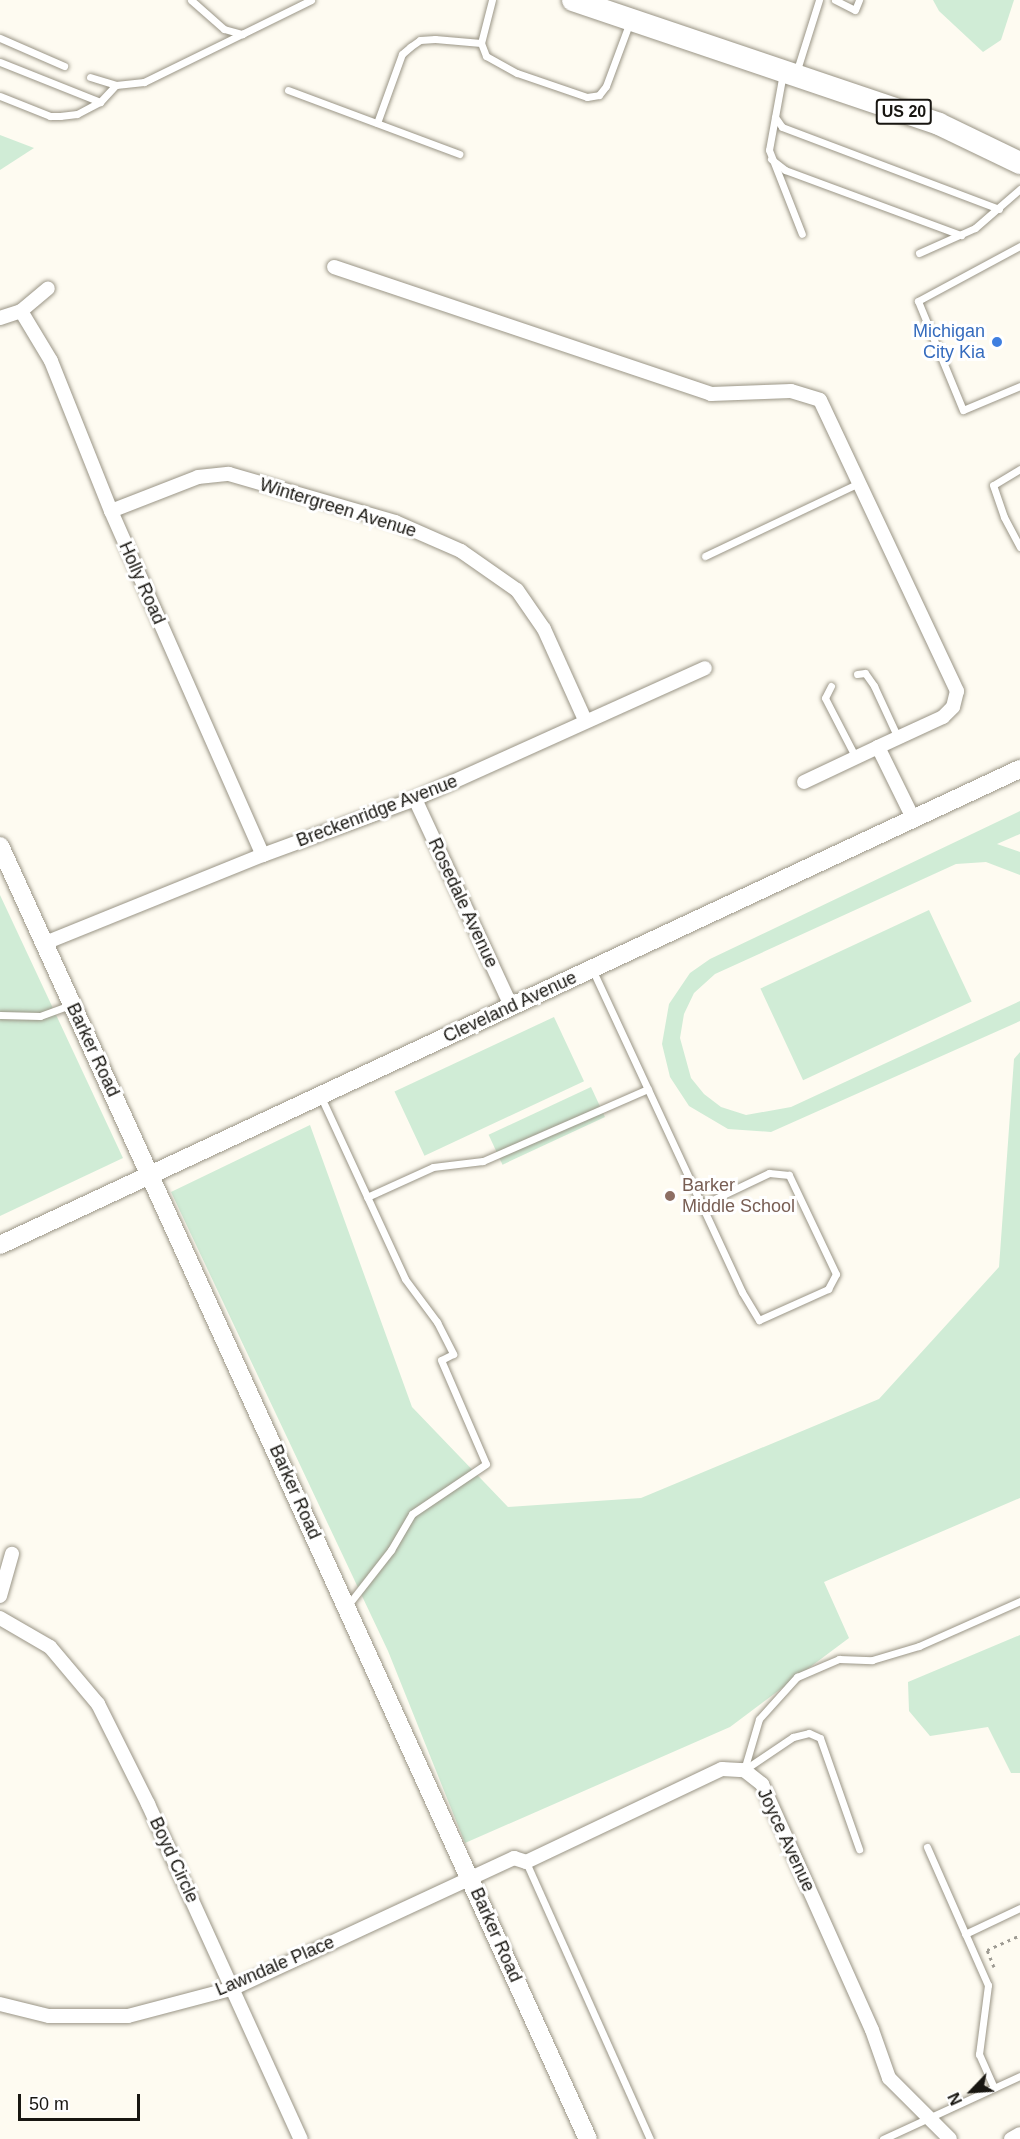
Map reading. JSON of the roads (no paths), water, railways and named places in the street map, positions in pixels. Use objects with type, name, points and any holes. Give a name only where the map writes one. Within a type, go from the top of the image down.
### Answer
[{"type":"main road","name":"US 20","points":[[577,1],[939,124],[1020,164]]},
{"type":"street","points":[[334,267],[711,394],[807,394],[820,400],[957,691],[953,707],[943,717],[804,782]]},
{"type":"street","points":[[0,318],[21,311],[48,288]]},
{"type":"street","name":"Holly Road","points":[[21,311],[51,361],[111,511],[263,855]]},
{"type":"street","name":"Wintergreen Avenue","points":[[111,511],[198,477],[229,474],[395,522],[452,547],[517,590],[544,629],[585,720]]},
{"type":"street","name":"Breckenridge Avenue","points":[[45,943],[263,855],[415,799],[585,720],[705,668]]},
{"type":"street","points":[[878,747],[913,818]]},
{"type":"street","name":"Cleveland Avenue","points":[[0,1245],[1020,769]]},
{"type":"street","name":"Rosedale Avenue","points":[[415,799],[511,1006]]},
{"type":"street","name":"Barker Road","points":[[0,846],[588,2139]]},
{"type":"street","points":[[0,1596],[12,1554]]},
{"type":"street","name":"Boyd Circle","points":[[0,1618],[50,1647],[98,1704],[234,1988],[301,2139]]},
{"type":"street","name":"Joyce Avenue","points":[[470,1878],[514,1858],[526,1862],[722,1769],[744,1770],[762,1784],[872,2030],[889,2078],[927,2119],[950,2139]]},
{"type":"street","name":"Lawndale Place","points":[[0,2004],[49,2016],[128,2016],[234,1988],[470,1878]]},
{"type":"street","points":[[1011,2139],[1020,2134]]},
{"type":"lane","points":[[191,0],[224,29],[244,33]]},
{"type":"lane","points":[[90,77],[116,85],[144,82],[311,0]]},
{"type":"lane","points":[[492,0],[481,43],[493,63],[571,93],[599,95],[615,66],[631,19]]},
{"type":"lane","points":[[802,234],[769,150],[775,117],[819,0]]},
{"type":"lane","points":[[835,0],[855,10],[859,0]]},
{"type":"lane","points":[[0,38],[64,66]]},
{"type":"lane","points":[[377,123],[402,54],[410,47],[420,40],[435,39],[481,43]]},
{"type":"lane","points":[[0,62],[100,102]]},
{"type":"lane","points":[[0,96],[50,116],[77,114],[100,102],[116,85]]},
{"type":"lane","points":[[288,90],[459,154]]},
{"type":"lane","points":[[775,117],[782,127],[999,209]]},
{"type":"lane","points":[[771,159],[785,170],[960,235]]},
{"type":"lane","points":[[919,253],[960,235],[999,209],[1020,189]]},
{"type":"lane","points":[[1020,246],[918,301],[963,410],[1020,386]]},
{"type":"lane","points":[[1020,469],[993,485],[1004,517],[1020,547]]},
{"type":"lane","points":[[705,556],[859,483]]},
{"type":"lane","points":[[857,674],[865,673],[874,686],[898,738]]},
{"type":"lane","points":[[831,687],[825,698],[856,758]]},
{"type":"lane","points":[[592,969],[742,1292],[759,1320],[828,1288],[837,1274],[789,1175],[769,1173],[702,1205]]},
{"type":"lane","points":[[0,1015],[40,1016],[72,1004]]},
{"type":"lane","points":[[367,1197],[433,1167],[483,1161],[648,1089]]},
{"type":"lane","points":[[320,1095],[405,1279],[437,1323],[453,1354],[441,1360],[486,1464],[412,1514],[391,1550],[346,1607]]},
{"type":"lane","points":[[744,1770],[759,1719],[797,1677],[839,1659],[872,1660],[919,1646],[1020,1601]]},
{"type":"lane","points":[[744,1770],[793,1737],[809,1733],[820,1738],[859,1849]]},
{"type":"lane","points":[[927,1847],[988,1985],[979,2054],[994,2088]]},
{"type":"lane","points":[[526,1862],[650,2139]]},
{"type":"lane","points":[[965,1934],[1020,1908]]},
{"type":"lane","points":[[883,2139],[1020,2076]]},
{"type":"place","name":"Michigan City Kia","points":[[997,342]]},
{"type":"place","name":"Barker Middle School","points":[[670,1196]]}]
